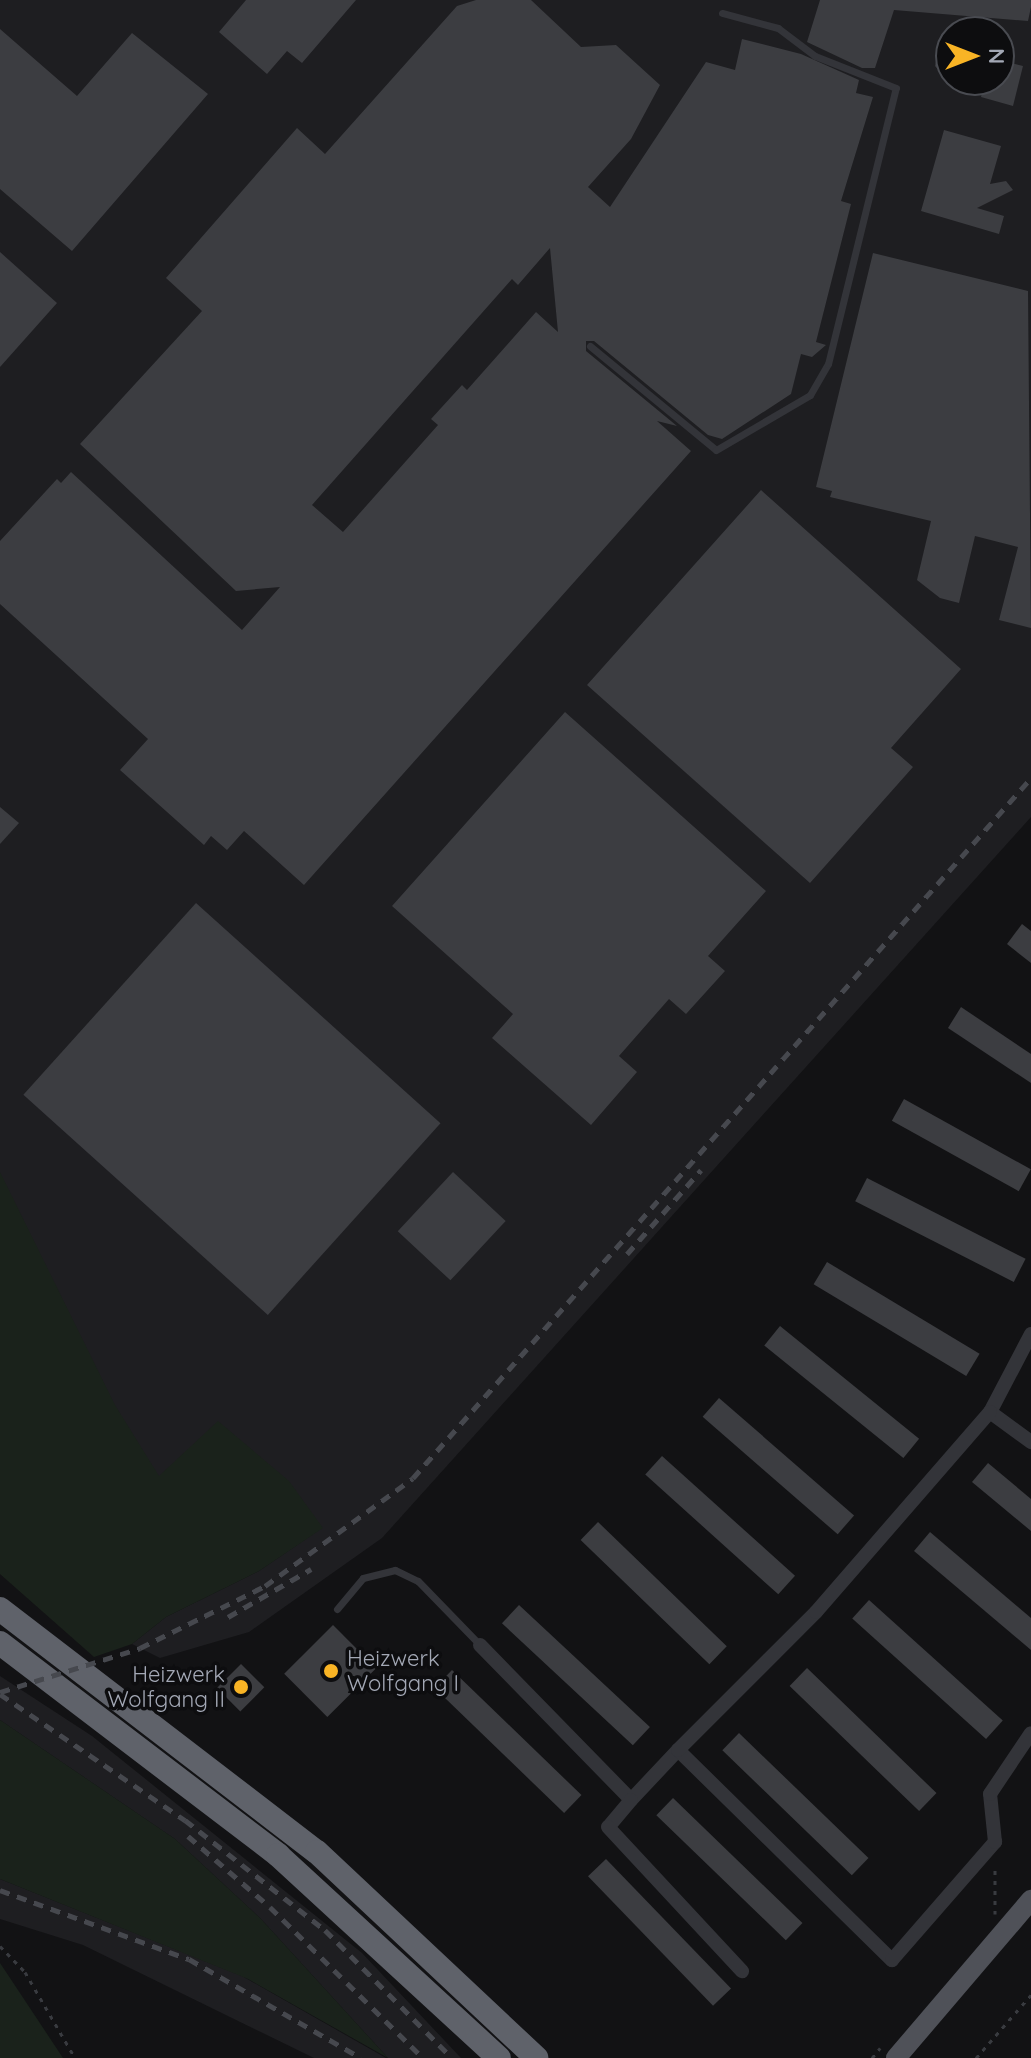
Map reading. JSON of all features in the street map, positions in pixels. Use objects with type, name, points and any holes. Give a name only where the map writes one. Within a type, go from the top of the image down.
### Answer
[{"type":"highway","points":[[0,1609],[317,1852],[536,2058]]},
{"type":"highway","points":[[0,1643],[299,1873],[499,2058]]},
{"type":"main road","points":[[889,2052],[1031,1900]]},
{"type":"street","points":[[742,1971],[608,1827],[678,1750],[816,1612],[990,1412],[1031,1334]]},
{"type":"street","points":[[990,1412],[1031,1442]]},
{"type":"street","points":[[480,1645],[631,1800]]},
{"type":"street","points":[[678,1750],[892,1960],[995,1842],[990,1794],[1031,1733]]},
{"type":"lane","points":[[590,346],[716,450],[810,395],[828,364],[896,88],[815,56],[778,28],[722,13]]},
{"type":"lane","points":[[337,1609],[363,1578],[395,1570],[418,1581],[480,1645]]},
{"type":"path","points":[[985,1926],[995,1914],[995,1842]]},
{"type":"path","points":[[0,1946],[25,1972],[75,2058]]},
{"type":"path","points":[[976,2058],[1031,1995]]},
{"type":"path","points":[[872,2058],[889,2052]]},
{"type":"shaded area","points":[[0,0],[1031,0],[1031,817],[382,1538],[249,1632],[160,1658],[132,1644],[166,1617],[259,1571],[319,1530],[0,1540]]},
{"type":"shaded area","points":[[0,1172],[115,1405],[159,1476],[218,1421],[289,1481],[323,1528],[259,1571],[166,1617],[132,1644],[94,1657],[0,1574]]},
{"type":"shaded area","points":[[0,1676],[92,1736],[362,1953],[461,2058],[388,2058],[261,1919],[175,1839],[0,1720]]},
{"type":"shaded area","points":[[0,1720],[175,1839],[261,1919],[388,2058],[248,1979],[0,1879]]},
{"type":"shaded area","points":[[0,1879],[242,1976],[386,2058],[314,2058],[83,1945],[0,1919]]},
{"type":"shaded area","points":[[0,1963],[10,1978],[63,2058],[0,2058]]},
{"type":"building","points":[[246,0],[356,0],[302,63],[287,51],[267,74],[219,32]]},
{"type":"building","points":[[476,0],[531,0],[581,47],[616,45],[660,85],[631,139],[588,187],[610,207],[706,62],[735,70],[742,39],[801,54],[859,80],[856,93],[873,97],[841,201],[851,204],[816,342],[826,345],[812,357],[801,354],[791,394],[722,439],[708,435],[594,341],[586,341],[586,351],[677,426],[657,421],[691,451],[304,885],[244,831],[227,850],[211,836],[204,845],[120,770],[148,739],[0,604],[0,541],[57,479],[61,483],[71,472],[242,630],[280,587],[236,591],[80,444],[202,311],[166,278],[297,128],[325,154],[457,6]],"holes":[[[550,248],[558,332],[536,312],[467,390],[462,385],[431,419],[438,425],[343,532],[312,505],[512,279],[518,285]]]},
{"type":"building","points":[[820,0],[1031,0],[1028,21],[1015,20],[1015,16],[894,10],[875,68],[862,68],[807,42]]},
{"type":"building","points":[[0,29],[77,96],[132,33],[208,94],[72,251],[0,189]]},
{"type":"building","points":[[1015,64],[1023,66],[1013,106],[981,97],[1015,96]]},
{"type":"building","points":[[944,130],[1001,146],[990,184],[1006,181],[1013,190],[977,208],[1004,216],[999,234],[921,211]]},
{"type":"building","points":[[0,252],[57,303],[0,367]]},
{"type":"building","points":[[873,253],[1028,291],[1031,628],[999,620],[1018,547],[975,536],[959,603],[940,598],[917,580],[931,521],[830,497],[832,491],[816,487]]},
{"type":"building","points":[[761,490],[961,669],[891,748],[913,767],[810,883],[587,685]]},
{"type":"building","points":[[565,712],[766,891],[708,956],[725,971],[686,1014],[669,999],[619,1056],[637,1072],[591,1125],[492,1038],[513,1014],[392,906]]},
{"type":"building","points":[[0,807],[19,823],[0,844]]},
{"type":"building","points":[[196,903],[440,1123],[268,1315],[23,1095]]},
{"type":"building","points":[[1022,924],[1031,931],[1031,963],[1007,944]]},
{"type":"building","points":[[961,1007],[1031,1054],[1031,1083],[948,1028]]},
{"type":"building","points":[[904,1099],[1031,1169],[1019,1191],[892,1121]]},
{"type":"building","points":[[453,1172],[506,1221],[450,1280],[398,1231]]},
{"type":"building","points":[[867,1178],[1026,1259],[1014,1282],[855,1201]]},
{"type":"building","points":[[827,1262],[980,1354],[966,1376],[814,1284]]},
{"type":"building","points":[[780,1326],[919,1439],[903,1458],[764,1345]]},
{"type":"building","points":[[719,1398],[854,1515],[838,1534],[703,1417]]},
{"type":"building","points":[[662,1456],[795,1576],[778,1594],[645,1475]]},
{"type":"building","points":[[988,1463],[1031,1499],[1031,1531],[972,1482]]},
{"type":"building","points":[[598,1522],[727,1646],[709,1664],[581,1540]]},
{"type":"building","points":[[930,1532],[1031,1618],[1031,1650],[914,1551]]},
{"type":"building","points":[[869,1600],[1003,1720],[986,1739],[852,1619]]},
{"type":"building","points":[[519,1605],[650,1727],[633,1745],[502,1623]]},
{"type":"building","name":"Heizwerk Wolfgang I","points":[[333,1625],[376,1668],[327,1717],[284,1674]]},
{"type":"building","name":"Heizwerk Wolfgang II","points":[[241,1664],[264,1687],[240,1711],[217,1688]]},
{"type":"building","points":[[807,1668],[936,1793],[919,1811],[790,1686]]},
{"type":"building","points":[[452,1670],[581,1795],[564,1813],[435,1688]]},
{"type":"building","points":[[739,1733],[868,1858],[852,1875],[722,1750]]},
{"type":"building","points":[[673,1798],[802,1923],[786,1940],[656,1815]]},
{"type":"building","points":[[606,1859],[731,1988],[713,2006],[588,1876]]},
{"type":"railway","points":[[0,1692],[140,1648],[265,1586],[413,1478],[1031,778]]},
{"type":"railway","points":[[627,1254],[701,1170]]},
{"type":"railway","points":[[228,1617],[311,1569]]},
{"type":"railway","points":[[0,1694],[185,1820],[325,1930],[452,2058]]},
{"type":"railway","points":[[188,1836],[270,1907],[423,2058]]},
{"type":"railway","points":[[0,1890],[189,1959],[361,2058]]},
{"type":"place","name":"Heizwerk Wolfgang I","points":[[331,1671]]},
{"type":"place","name":"Heizwerk Wolfgang II","points":[[241,1687]]}]
